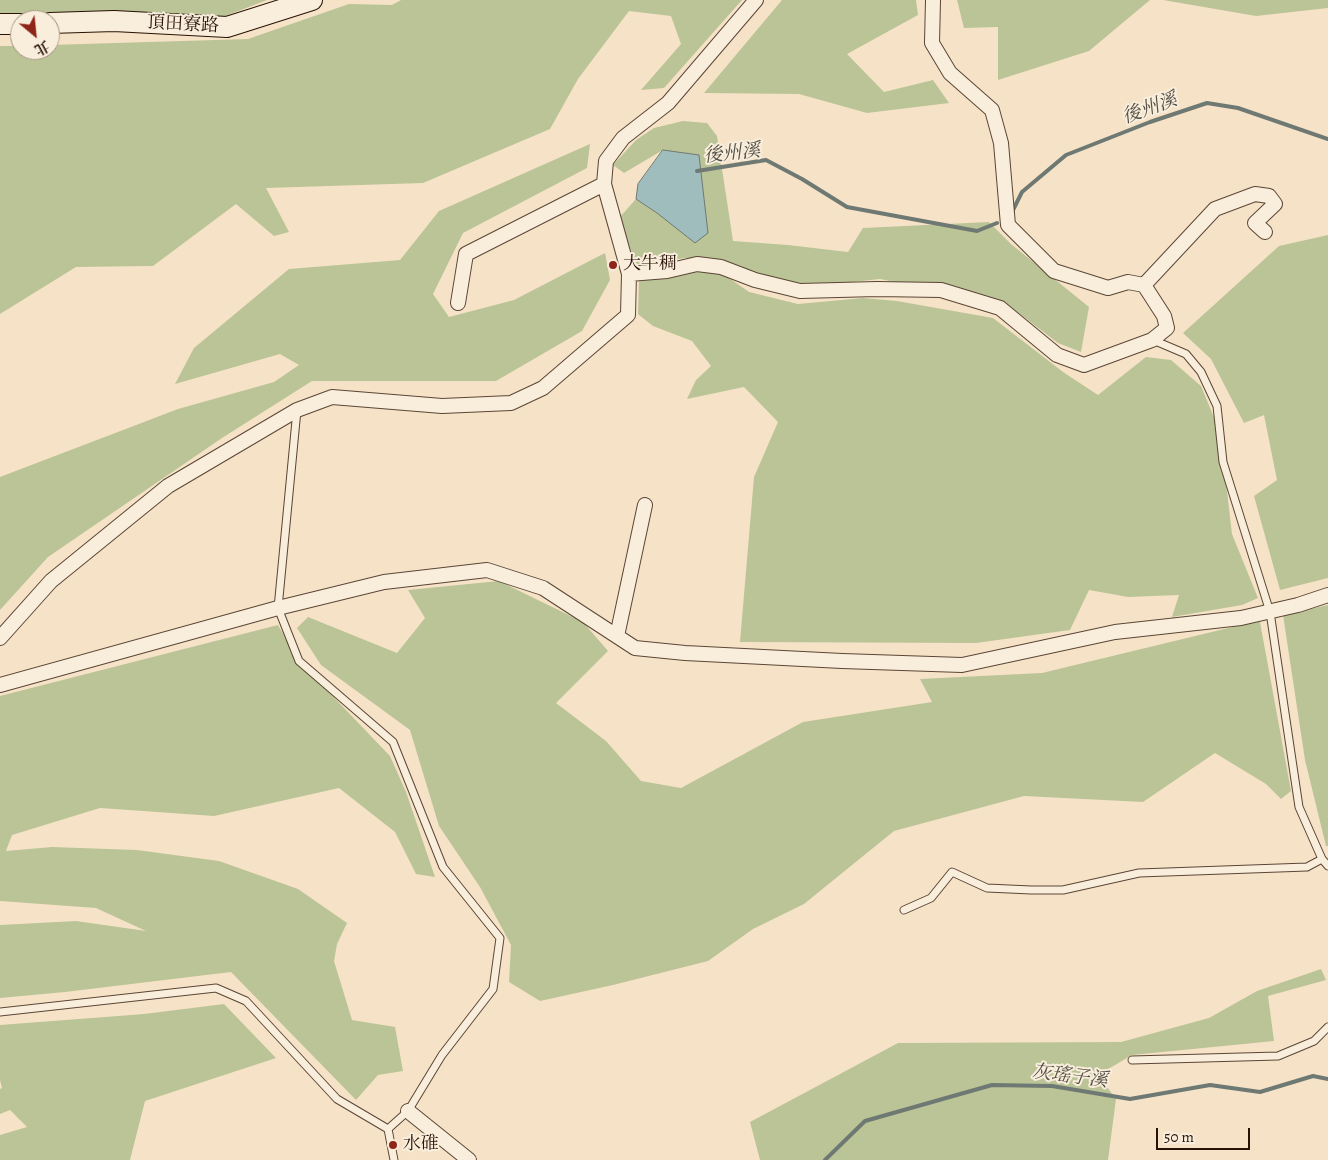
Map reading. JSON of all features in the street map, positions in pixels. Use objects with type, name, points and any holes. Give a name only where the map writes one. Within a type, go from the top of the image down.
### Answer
[{"type":"street","name":"頂田寮路","points":[[60,23],[114,21],[227,27],[312,0]]},
{"type":"street","points":[[0,638],[51,581],[168,486],[297,410],[332,397],[442,406],[511,403],[543,388],[628,315],[629,274],[604,184],[606,161],[623,138],[668,103],[756,0]]},
{"type":"street","points":[[629,274],[667,271],[697,264],[721,267],[755,280],[800,291],[941,290],[1000,308],[1057,355],[1084,365],[1152,340],[1166,328],[1164,316],[1144,285],[1128,282],[1108,288],[1054,271],[1008,225],[1001,143],[992,110],[950,73],[932,42],[933,0]]},
{"type":"street","points":[[458,303],[466,254],[604,184]]},
{"type":"street","points":[[1144,285],[1216,209],[1255,194],[1269,196],[1276,204],[1255,223],[1265,232]]},
{"type":"street","points":[[617,636],[645,505]]},
{"type":"street","points":[[0,685],[278,608],[384,582],[487,570],[544,588],[635,648],[686,653],[962,665],[1114,632],[1241,618],[1298,605],[1328,595]]},
{"type":"street","points":[[408,1111],[469,1160]]},
{"type":"lane","points":[[1152,340],[1186,354],[1201,372],[1216,406],[1223,462],[1270,612],[1299,807],[1322,859],[1328,866]]},
{"type":"lane","points":[[297,410],[278,608],[300,661],[393,742],[443,867],[500,938],[494,989],[442,1056],[408,1111],[388,1129]]},
{"type":"lane","points":[[904,910],[931,898],[952,872],[987,888],[1063,890],[1139,873],[1307,867],[1322,859]]},
{"type":"lane","points":[[0,1012],[216,988],[246,1001],[337,1098],[388,1129],[394,1160]]},
{"type":"lane","points":[[1132,1060],[1278,1056],[1314,1042],[1328,1027]]},
{"type":"green space","points":[[0,0],[267,0],[220,18],[60,17],[60,10],[10,10],[10,17],[0,17]]},
{"type":"green space","points":[[401,0],[742,0],[664,88],[641,90],[681,44],[671,16],[629,11],[578,79],[550,129],[423,183],[266,188],[289,232],[274,236],[236,204],[153,266],[76,267],[0,314],[0,46],[10,46],[10,60],[60,60],[60,45],[248,39],[349,4],[392,5]]},
{"type":"green space","points":[[782,0],[916,0],[918,15],[847,54],[884,92],[933,80],[949,103],[867,113],[799,94],[704,93]]},
{"type":"green space","points":[[957,0],[1150,0],[1089,51],[998,80],[998,27],[964,28]]},
{"type":"green space","points":[[1163,0],[1328,0],[1328,8],[1256,16]]},
{"type":"green space","points":[[683,121],[707,123],[717,136],[733,241],[848,252],[863,228],[989,222],[1011,244],[1089,307],[1081,352],[1058,343],[1007,304],[880,279],[806,287],[760,276],[723,262],[686,258],[636,264],[619,218],[636,199],[657,213],[663,150],[624,173],[613,165],[636,140],[654,128]]},
{"type":"green space","points":[[590,144],[587,168],[463,233],[433,294],[449,317],[514,300],[605,253],[610,280],[582,331],[496,381],[312,381],[222,438],[48,557],[0,610],[0,477],[178,409],[274,382],[299,365],[280,354],[175,384],[194,348],[289,269],[400,260],[439,211]]},
{"type":"green space","points":[[1328,235],[1328,578],[1280,590],[1254,496],[1277,480],[1264,415],[1244,423],[1211,359],[1183,333],[1279,246]]},
{"type":"green space","points":[[716,269],[749,292],[798,304],[863,298],[897,301],[993,318],[1063,372],[1098,395],[1146,357],[1171,360],[1201,386],[1220,432],[1232,534],[1258,598],[1242,605],[1172,617],[1179,595],[1128,597],[1089,590],[1070,630],[976,643],[740,642],[754,477],[778,422],[744,387],[687,399],[696,380],[711,366],[692,341],[653,326],[638,314],[639,281],[682,272]]},
{"type":"green space","points":[[499,581],[583,622],[608,651],[556,703],[606,741],[641,781],[681,788],[803,722],[932,702],[920,679],[1042,673],[1249,623],[1260,622],[1291,791],[1281,799],[1266,784],[1215,753],[1143,802],[1024,796],[894,831],[804,904],[753,929],[708,961],[540,1001],[509,982],[511,945],[480,887],[439,826],[410,730],[321,665],[297,628],[308,617],[397,653],[425,618],[408,590]]},
{"type":"green space","points":[[1328,605],[1328,846],[1326,846],[1305,760],[1283,615]]},
{"type":"green space","points":[[278,625],[299,661],[390,756],[406,792],[435,877],[416,874],[395,832],[339,788],[214,816],[100,808],[12,835],[6,851],[52,847],[137,850],[219,861],[298,889],[347,923],[337,944],[334,961],[352,1020],[395,1027],[403,1071],[378,1075],[356,1100],[231,972],[0,998],[0,925],[76,921],[146,931],[96,908],[0,901],[0,696]]},
{"type":"green space","points":[[1321,969],[1326,980],[1268,996],[1274,1041],[1132,1055],[1098,1075],[1116,1099],[1108,1160],[760,1160],[750,1122],[898,1043],[1121,1042],[1209,1018],[1257,991]]},
{"type":"green space","points":[[224,1004],[276,1058],[145,1101],[130,1160],[0,1160],[0,1135],[27,1127],[10,1110],[0,1114],[0,1089],[2,1088],[0,1080],[0,1025],[144,1014]]},
{"type":"water","points":[[663,150],[699,155],[708,233],[695,243],[636,199],[638,184]]},
{"type":"waterway","name":"後州溪","points":[[1012,212],[1022,192],[1066,155],[1150,122],[1207,103],[1238,108],[1328,139]]},
{"type":"waterway","name":"後州溪","points":[[697,171],[766,160],[802,179],[847,207],[977,231],[997,223]]},
{"type":"waterway","name":"灰瑤子溪","points":[[825,1160],[865,1121],[992,1085],[1052,1086],[1130,1099],[1210,1085],[1260,1092],[1313,1076],[1328,1079]]},
{"type":"place","name":"大牛稠","points":[[613,265]]},
{"type":"place","name":"水碓","points":[[393,1145]]}]
